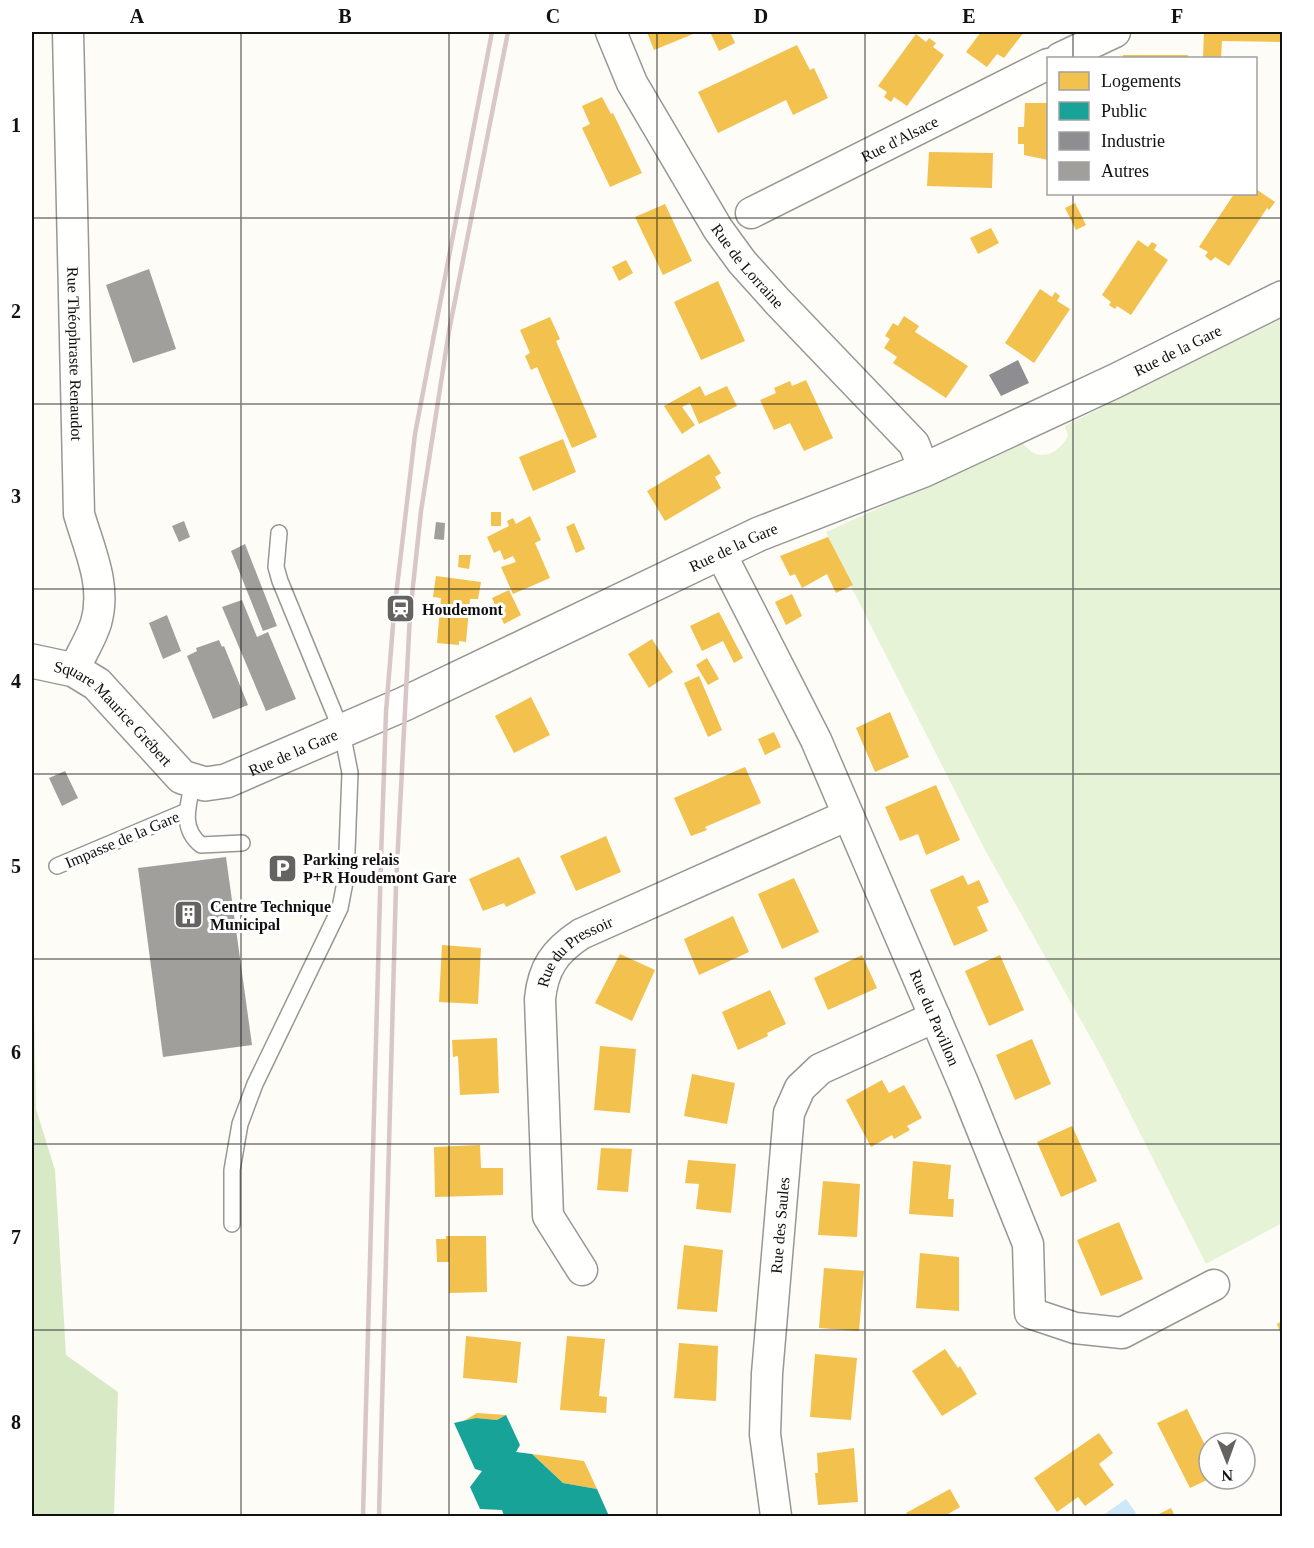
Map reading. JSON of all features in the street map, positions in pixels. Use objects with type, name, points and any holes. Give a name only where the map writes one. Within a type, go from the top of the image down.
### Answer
[{"type":"street","name":"Rue Théophraste Renaudot","points":[[68,32],[79,514],[99,576],[96,623],[74,670]]},
{"type":"street","name":"Rue de Lorraine","points":[[612,32],[632,83],[718,229],[742,262],[778,302],[914,444],[924,470]]},
{"type":"street","points":[[1062,57],[1114,32]]},
{"type":"street","name":"Rue d'Alsace","points":[[751,213],[1047,65]]},
{"type":"street","name":"Rue de la Gare","points":[[187,790],[226,781],[342,732],[759,534],[924,470],[1115,381],[1282,298]]},
{"type":"street","name":"Rue du Pavillon","points":[[720,552],[816,740],[935,1017],[1028,1245],[1029,1313],[1075,1328],[1122,1333],[1214,1285]]},
{"type":"street","name":"Square Maurice Grébert","points":[[34,661],[74,670],[111,697],[187,790]]},
{"type":"street","name":"Rue du Pressoir","points":[[582,1270],[548,1216],[540,999],[542,981],[553,957],[581,934],[848,814]]},
{"type":"street","name":"Rue des Saules","points":[[776,1516],[765,1434],[767,1374],[789,1113],[800,1088],[820,1069],[935,1017]]},
{"type":"lane","points":[[232,1224],[231,1170],[240,1124],[255,1084],[340,908],[346,877],[350,773],[342,732],[280,581],[276,567],[279,533]]},
{"type":"lane","points":[[187,790],[187,828],[193,838],[201,845],[242,843]]},
{"type":"lane","name":"Impasse de la Gare","points":[[57,866],[187,790]]},
{"type":"green space","points":[[1282,317],[1282,1223],[1206,1264],[1101,1056],[985,850],[837,559],[826,532],[1023,443],[1034,453],[1040,455],[1053,452],[1068,436],[1065,426]]},
{"type":"green space","points":[[32,902],[36,1109],[55,1170],[66,1355],[118,1392],[114,1516],[32,1516]]},
{"type":"water","points":[[1126,1499],[1136,1513],[1132,1516],[1102,1516]]},
{"type":"building: Logements","points":[[647,32],[698,32],[654,50]]},
{"type":"building: Logements","points":[[730,32],[735,43],[719,51],[711,34]]},
{"type":"building: Logements","points":[[981,32],[1024,32],[1004,58],[997,54],[987,67],[966,52]]},
{"type":"building: Logements","points":[[1204,32],[1282,32],[1282,42],[1222,41],[1221,57],[1203,57]]},
{"type":"building: Logements","points":[[916,34],[926,42],[929,38],[936,43],[933,47],[944,55],[907,106],[894,97],[891,102],[884,97],[887,92],[878,86]]},
{"type":"building: Logements","points":[[797,45],[810,70],[814,68],[828,98],[793,115],[786,100],[718,133],[698,92]]},
{"type":"building: Logements","points":[[1123,55],[1188,55],[1188,57],[1123,57]]},
{"type":"building: Logements","points":[[602,97],[611,114],[613,113],[642,173],[610,187],[582,128],[590,124],[582,106]]},
{"type":"building: Logements","points":[[1025,103],[1047,103],[1047,160],[1024,155],[1024,144],[1018,144],[1018,127],[1024,127]]},
{"type":"building: Logements","points":[[929,152],[993,153],[992,188],[927,186]]},
{"type":"building: Logements","points":[[1257,190],[1275,202],[1269,210],[1267,208],[1229,266],[1215,257],[1211,261],[1205,256],[1208,252],[1199,247],[1233,195],[1257,195]]},
{"type":"building: Logements","points":[[1075,203],[1086,225],[1076,230],[1065,208]]},
{"type":"building: Logements","points":[[665,204],[692,261],[663,275],[635,217]]},
{"type":"building: Logements","points":[[991,228],[999,243],[978,254],[970,238]]},
{"type":"building: Logements","points":[[1138,240],[1148,247],[1152,242],[1157,245],[1154,250],[1168,260],[1131,315],[1117,306],[1115,309],[1109,305],[1111,302],[1102,295]]},
{"type":"building: Logements","points":[[626,260],[633,273],[619,281],[612,267]]},
{"type":"building: Logements","points":[[718,281],[745,341],[701,360],[674,302]]},
{"type":"building: Logements","points":[[1040,289],[1052,297],[1055,292],[1060,296],[1057,301],[1070,309],[1034,363],[1005,343]]},
{"type":"building: Logements","points":[[904,316],[919,326],[915,332],[968,366],[946,398],[893,363],[897,357],[884,348],[890,339],[885,336],[893,323],[898,326]]},
{"type":"building: Logements","points":[[550,317],[560,339],[556,341],[597,437],[572,448],[537,367],[531,370],[525,356],[530,353],[520,330]]},
{"type":"building: Logements","points":[[806,380],[833,438],[804,451],[790,423],[774,430],[760,400],[776,393],[774,388],[790,381],[792,386]]},
{"type":"building: Logements","points":[[700,386],[705,396],[727,386],[737,406],[699,424],[690,403],[682,407],[695,425],[682,434],[664,406]]},
{"type":"building: Logements","points":[[563,439],[576,472],[533,491],[519,457]]},
{"type":"building: Logements","points":[[709,454],[721,473],[715,477],[721,488],[665,521],[647,491]]},
{"type":"building: Logements","points":[[491,512],[501,512],[501,526],[491,526]]},
{"type":"building: Logements","points":[[530,516],[541,540],[535,543],[550,578],[513,594],[501,567],[516,562],[513,556],[504,560],[500,550],[494,553],[487,537],[509,526],[507,521],[513,518],[516,524]]},
{"type":"building: Logements","points":[[574,523],[585,549],[576,553],[566,527]]},
{"type":"building: Logements","points":[[828,537],[853,585],[836,593],[827,574],[802,588],[795,574],[790,576],[780,556]]},
{"type":"building: Logements","points":[[459,555],[471,555],[469,569],[458,567]]},
{"type":"building: Logements","points":[[436,576],[481,582],[478,599],[470,599],[466,642],[459,641],[459,645],[437,643],[441,598],[433,597]]},
{"type":"building: Logements","points":[[509,590],[521,615],[504,624],[492,598]]},
{"type":"building: Logements","points":[[792,594],[802,616],[786,625],[775,602]]},
{"type":"building: Logements","points":[[719,612],[743,658],[734,663],[723,641],[702,651],[690,626]]},
{"type":"building: Logements","points":[[652,639],[673,672],[649,688],[628,654]]},
{"type":"building: Logements","points":[[707,658],[719,679],[708,685],[696,665]]},
{"type":"building: Logements","points":[[699,676],[722,730],[708,737],[684,683]]},
{"type":"building: Logements","points":[[531,697],[550,735],[514,753],[495,716]]},
{"type":"building: Logements","points":[[890,712],[909,757],[875,772],[856,728]]},
{"type":"building: Logements","points":[[774,732],[781,747],[765,755],[758,739]]},
{"type":"building: Logements","points":[[745,767],[761,803],[705,827],[707,830],[691,836],[674,798]]},
{"type":"building: Logements","points":[[936,785],[960,840],[926,855],[918,834],[900,841],[885,807]]},
{"type":"building: Logements","points":[[606,836],[621,872],[576,891],[560,856]]},
{"type":"building: Logements","points":[[519,857],[536,893],[506,907],[504,903],[483,911],[469,879]]},
{"type":"building: Logements","points":[[963,875],[968,885],[979,880],[989,902],[977,907],[988,931],[954,946],[930,890]]},
{"type":"building: Logements","points":[[794,878],[819,932],[782,949],[758,894]]},
{"type":"building: Logements","points":[[733,916],[749,952],[699,975],[684,939]]},
{"type":"building: Logements","points":[[442,945],[481,948],[478,1004],[439,1002]]},
{"type":"building: Logements","points":[[620,954],[655,970],[632,1021],[595,1003]]},
{"type":"building: Logements","points":[[862,955],[877,988],[828,1010],[814,978]]},
{"type":"building: Logements","points":[[1000,955],[1024,1010],[989,1026],[965,971]]},
{"type":"building: Logements","points":[[770,990],[786,1024],[767,1033],[768,1036],[738,1050],[722,1012]]},
{"type":"building: Logements","points":[[497,1038],[499,1093],[460,1095],[458,1056],[453,1057],[452,1040]]},
{"type":"building: Logements","points":[[1032,1039],[1051,1084],[1015,1100],[996,1055]]},
{"type":"building: Logements","points":[[600,1046],[636,1049],[630,1113],[594,1110]]},
{"type":"building: Logements","points":[[692,1074],[735,1083],[727,1124],[684,1116]]},
{"type":"building: Logements","points":[[882,1080],[889,1093],[904,1085],[922,1118],[907,1126],[910,1130],[894,1139],[892,1135],[871,1147],[846,1100]]},
{"type":"building: Logements","points":[[1072,1126],[1097,1181],[1061,1197],[1037,1142]]},
{"type":"building: Logements","points":[[480,1145],[481,1168],[503,1168],[503,1195],[435,1197],[434,1147]]},
{"type":"building: Logements","points":[[601,1148],[632,1149],[628,1192],[597,1190]]},
{"type":"building: Logements","points":[[688,1160],[736,1164],[731,1213],[696,1209],[699,1184],[685,1183]]},
{"type":"building: Logements","points":[[913,1161],[951,1165],[948,1199],[954,1199],[953,1217],[909,1214]]},
{"type":"building: Logements","points":[[823,1181],[860,1184],[857,1237],[818,1235]]},
{"type":"building: Logements","points":[[1119,1222],[1143,1279],[1101,1296],[1077,1240]]},
{"type":"building: Logements","points":[[446,1236],[486,1236],[487,1292],[449,1293],[449,1262],[437,1262],[436,1239],[446,1239]]},
{"type":"building: Logements","points":[[684,1245],[723,1250],[717,1312],[677,1309]]},
{"type":"building: Logements","points":[[920,1253],[959,1257],[959,1311],[916,1308]]},
{"type":"building: Logements","points":[[824,1268],[864,1271],[859,1331],[819,1328]]},
{"type":"building: Logements","points":[[1282,1321],[1282,1337],[1277,1324]]},
{"type":"building: Logements","points":[[466,1336],[521,1342],[517,1383],[463,1378]]},
{"type":"building: Logements","points":[[567,1336],[605,1339],[599,1396],[607,1397],[606,1413],[560,1410]]},
{"type":"building: Logements","points":[[679,1343],[718,1346],[716,1401],[674,1398]]},
{"type":"building: Logements","points":[[945,1349],[958,1368],[960,1366],[977,1394],[942,1416],[912,1371]]},
{"type":"building: Logements","points":[[815,1354],[857,1358],[851,1420],[810,1417]]},
{"type":"building: Logements","points":[[1187,1409],[1198,1431],[1197,1485],[1190,1488],[1157,1423]]},
{"type":"building: Logements","points":[[477,1413],[506,1415],[497,1420],[476,1418],[462,1422]]},
{"type":"building: Logements","points":[[1099,1433],[1113,1453],[1099,1464],[1114,1485],[1085,1506],[1078,1497],[1057,1512],[1034,1478]]},
{"type":"building: Logements","points":[[854,1448],[858,1502],[818,1505],[815,1473],[818,1473],[817,1453]]},
{"type":"building: Logements","points":[[532,1454],[584,1461],[597,1489],[563,1483]]},
{"type":"building: Logements","points":[[950,1489],[960,1507],[948,1514],[949,1516],[908,1516],[906,1513]]},
{"type":"building: Logements","points":[[1171,1508],[1175,1516],[1160,1516],[1159,1514]]},
{"type":"building: Public","points":[[506,1415],[520,1445],[516,1452],[532,1454],[563,1483],[597,1489],[609,1516],[504,1516],[502,1510],[480,1509],[470,1487],[482,1471],[475,1469],[454,1423],[476,1418],[497,1420]]},
{"type":"building: Industrie","points":[[1018,360],[1029,383],[1001,396],[989,375]]},
{"type":"building: Autres","points":[[149,269],[176,349],[133,363],[106,285]]},
{"type":"building: Autres","points":[[184,521],[190,537],[179,542],[172,526]]},
{"type":"building: Autres","points":[[436,522],[445,523],[444,540],[434,539]]},
{"type":"building: Autres","points":[[245,544],[277,626],[263,631],[231,551]]},
{"type":"building: Autres","points":[[242,600],[257,637],[268,632],[296,699],[266,711],[222,607]]},
{"type":"building: Autres","points":[[167,615],[181,651],[163,659],[149,623]]},
{"type":"building: Autres","points":[[219,640],[222,647],[224,646],[248,705],[213,719],[187,656],[197,651],[196,648]]},
{"type":"building: Autres","points":[[65,771],[78,798],[62,806],[49,778]]},
{"type":"building: Autres","name":"Centre Technique Municipal","points":[[226,857],[252,1045],[163,1057],[138,868]]},
{"type":"railway","points":[[363,1516],[386,712],[394,613],[415,434],[492,32]]},
{"type":"railway","points":[[379,1516],[396,885],[410,614],[421,511],[449,331],[508,32]]},
{"type":"place","name":"Houdemont","points":[[401,609]]},
{"type":"place","name":"Parking relais P+R Houdemont Gare","points":[[282,868]]},
{"type":"place","name":"Centre Technique Municipal","points":[[189,915]]}]
